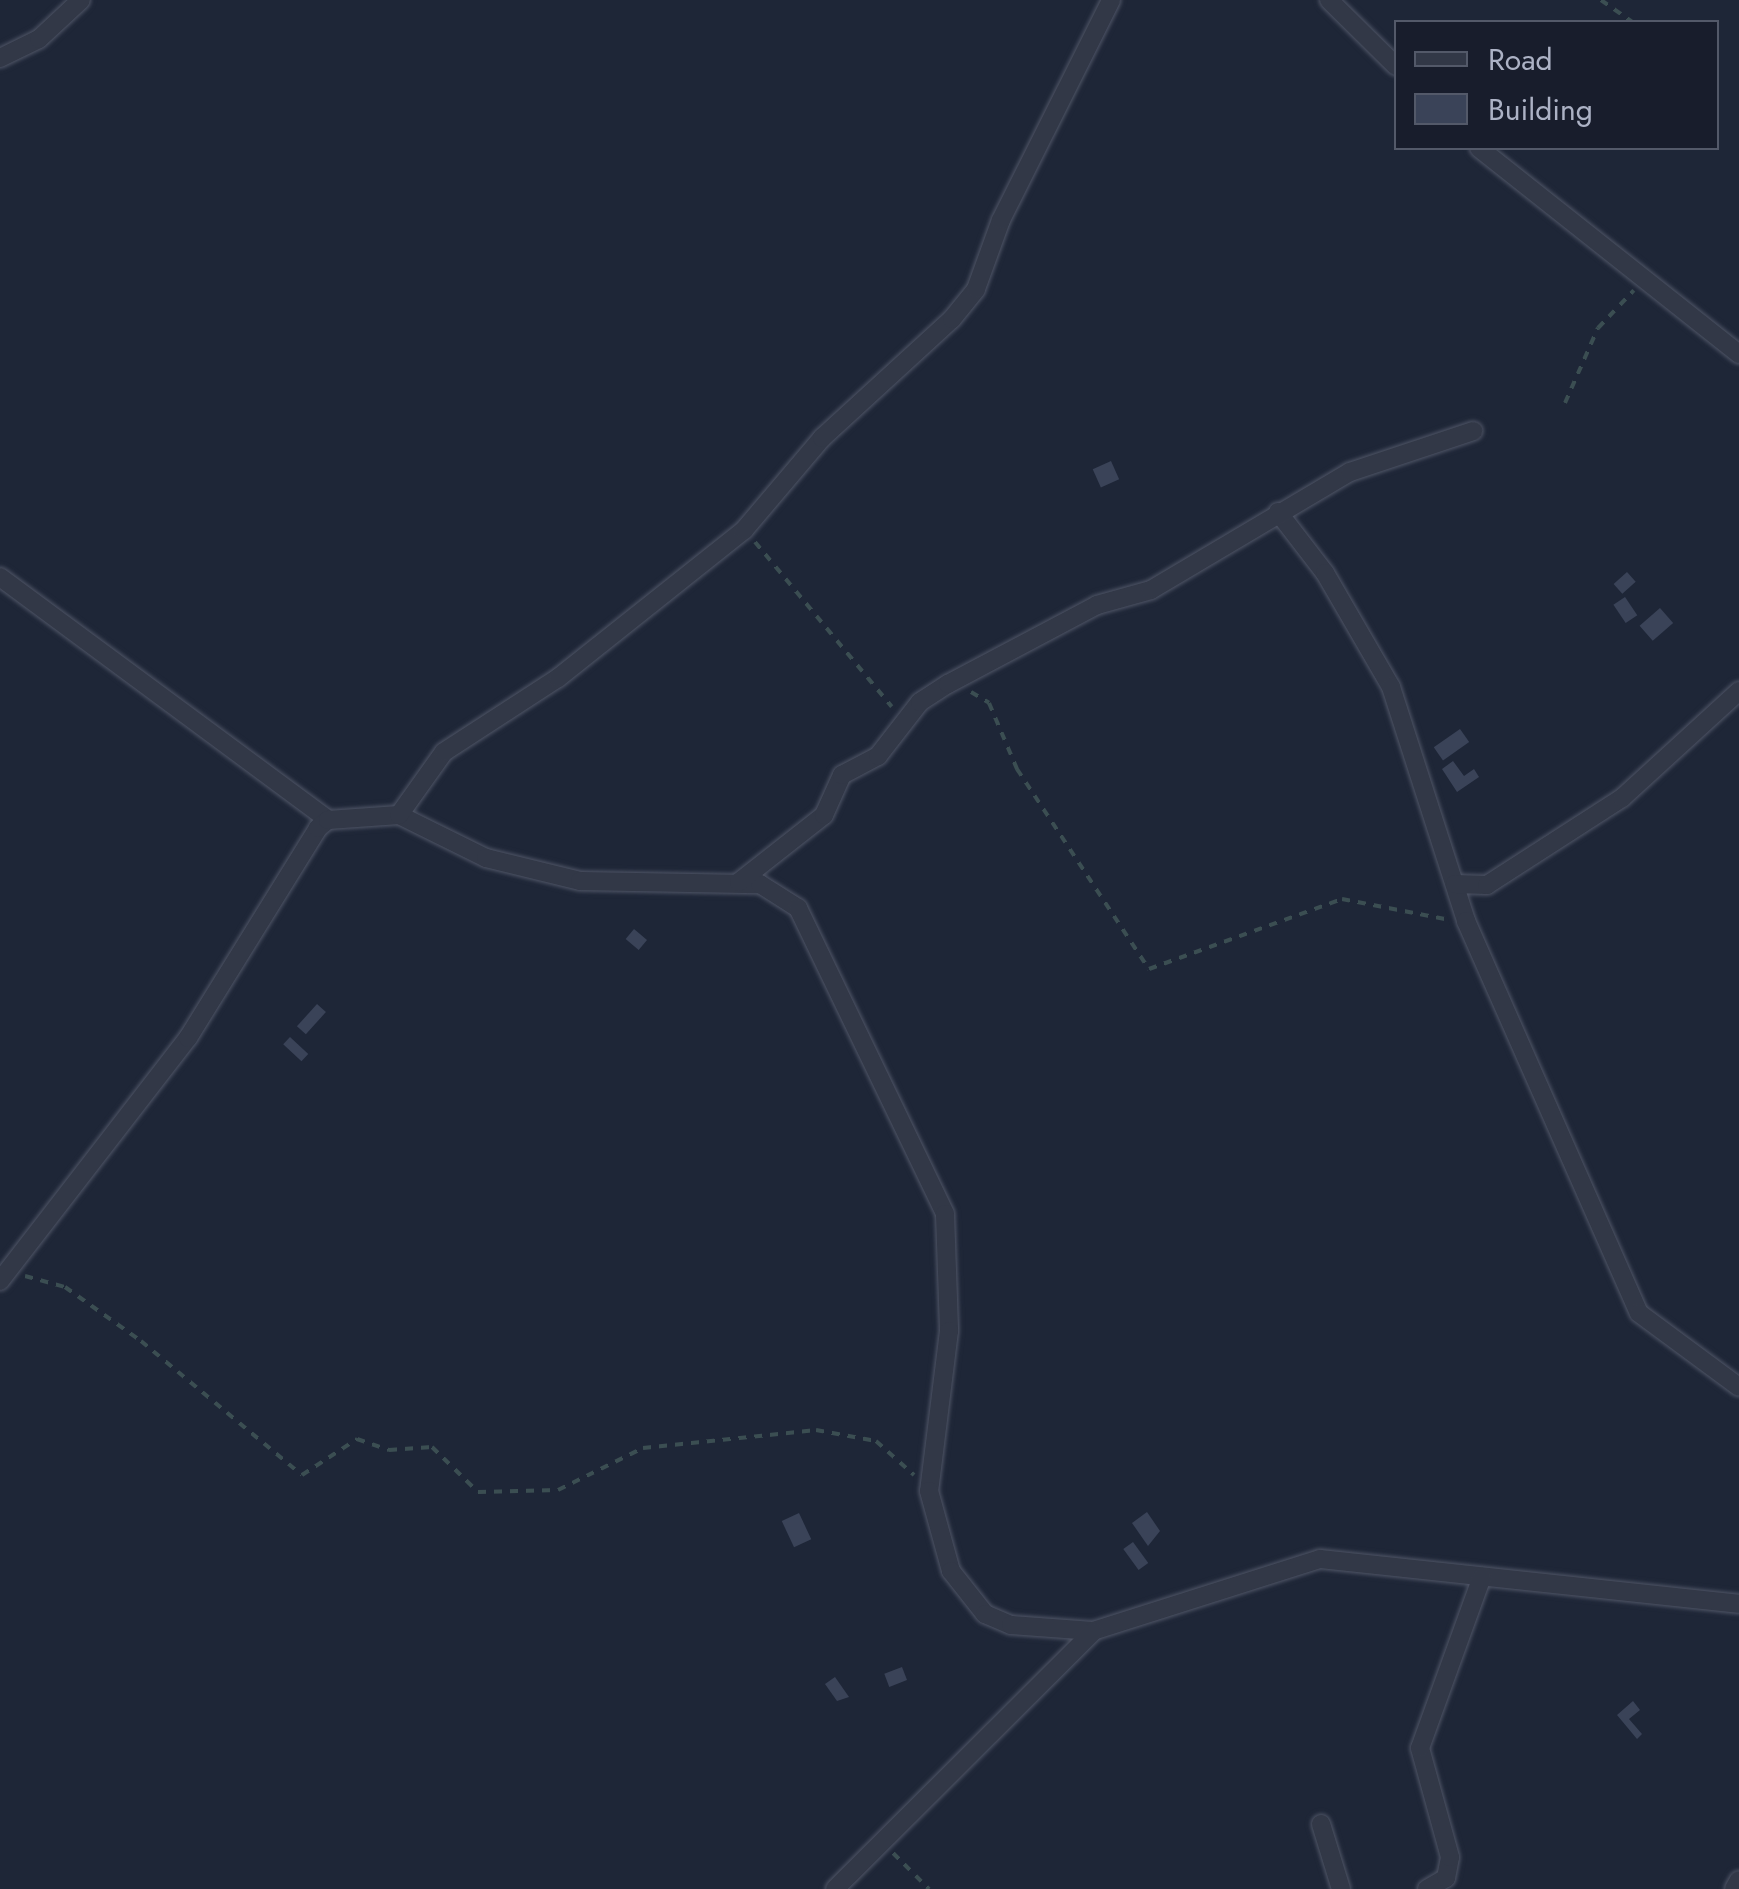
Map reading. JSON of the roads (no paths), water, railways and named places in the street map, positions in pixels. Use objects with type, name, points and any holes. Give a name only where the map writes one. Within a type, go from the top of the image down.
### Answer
[{"type":"street","points":[[0,58],[39,39],[81,0]]},
{"type":"street","points":[[398,815],[444,752],[558,678],[744,530],[822,438],[976,289],[1001,220],[1111,0]]},
{"type":"street","points":[[1329,0],[1394,64]]},
{"type":"street","points":[[1482,150],[1739,354]]},
{"type":"street","points":[[739,882],[824,814],[842,774],[878,756],[920,702],[948,684],[1097,605],[1151,590],[1350,472],[1473,430]]},
{"type":"street","points":[[1278,512],[1326,573],[1392,687],[1466,922],[1638,1314],[1739,1387]]},
{"type":"street","points":[[0,577],[328,820],[398,815],[486,858],[580,881],[654,888],[739,882],[782,895],[814,934],[945,1214],[949,1331],[929,1490],[951,1571],[986,1614],[1011,1626],[1093,1631],[1320,1559],[1739,1604]]},
{"type":"street","points":[[1455,884],[1487,885],[1622,798],[1739,692]]},
{"type":"street","points":[[2,1278],[188,1038],[299,854],[328,820]]},
{"type":"street","points":[[1426,1889],[1446,1878],[1450,1857],[1420,1748],[1482,1578]]},
{"type":"street","points":[[835,1889],[877,1842],[1093,1631]]},
{"type":"street","points":[[1321,1824],[1342,1889]]},
{"type":"street","points":[[1734,1889],[1739,1880]]}]
